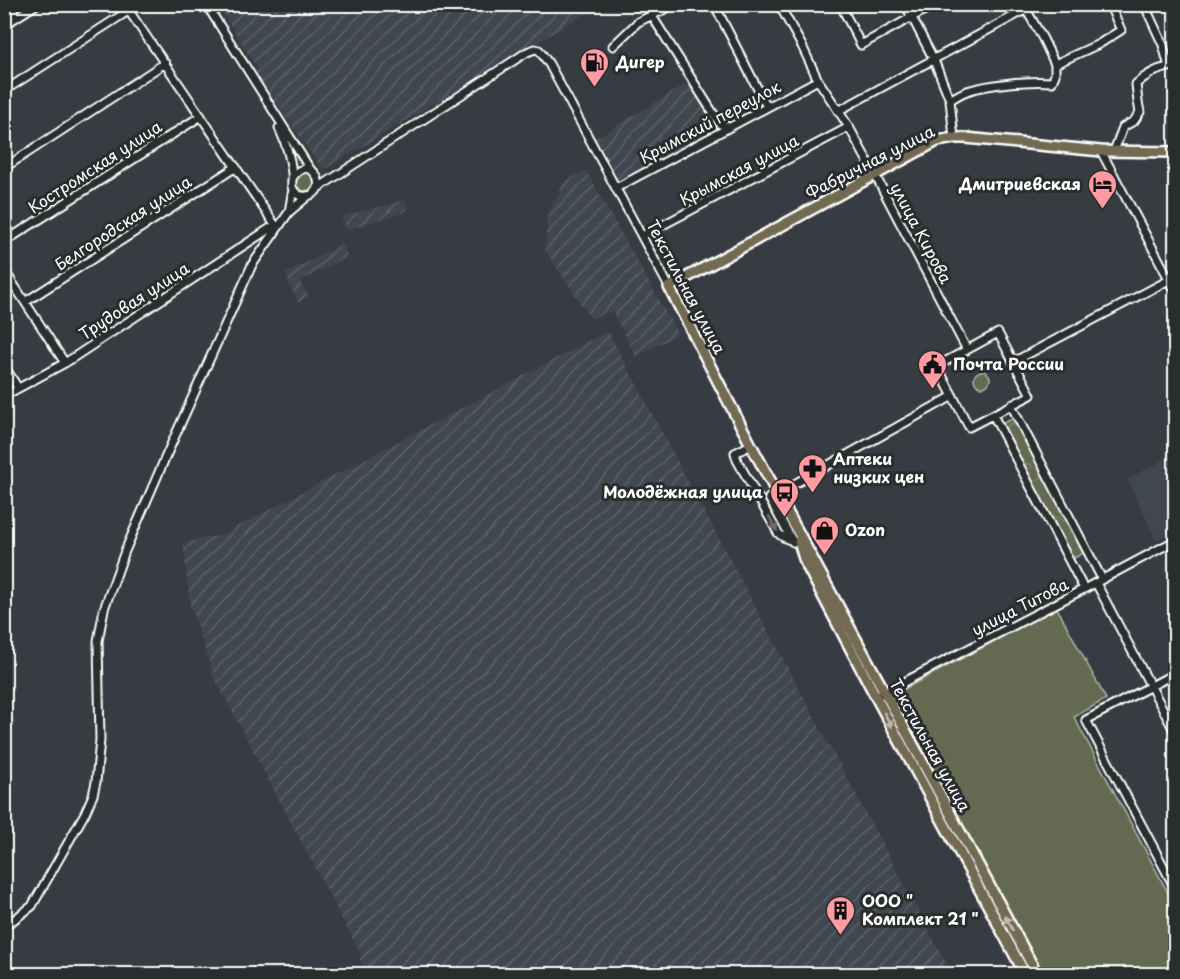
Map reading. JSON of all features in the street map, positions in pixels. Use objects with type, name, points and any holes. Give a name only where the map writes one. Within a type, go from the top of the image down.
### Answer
[{"type":"main road","name":"Фабричная улица","points":[[669,286],[937,141],[954,138],[1101,151],[1176,152]]},
{"type":"main road","name":"Текстильная улица","points":[[669,286],[751,445],[773,496],[797,531],[800,547],[1037,975]]},
{"type":"main road","name":"Текстильная улица","points":[[880,694],[1025,975]]},
{"type":"street","points":[[9,4],[16,17]]},
{"type":"street","points":[[4,25],[37,4]]},
{"type":"street","points":[[4,90],[139,4]]},
{"type":"street","points":[[206,4],[319,181],[318,188]]},
{"type":"street","points":[[614,46],[638,22],[675,4]]},
{"type":"street","points":[[714,4],[767,107]]},
{"type":"street","name":"улица Кирова","points":[[781,4],[818,80],[849,127],[967,350]]},
{"type":"street","points":[[840,4],[861,45],[936,4]]},
{"type":"street","points":[[905,4],[934,60],[950,100],[954,138]]},
{"type":"street","points":[[838,111],[934,60],[1025,7],[1036,4]]},
{"type":"street","points":[[1055,64],[1099,44],[1121,30],[1108,4]]},
{"type":"street","points":[[1114,151],[1123,128],[1134,121],[1140,112],[1136,84],[1146,75],[1172,66],[1144,4]]},
{"type":"street","points":[[950,100],[964,92],[982,87],[1052,82],[1055,75],[1055,64],[1025,7]]},
{"type":"street","points":[[129,11],[277,226]]},
{"type":"street","points":[[652,15],[720,124],[729,127]]},
{"type":"street","name":"Текстильная улица","points":[[335,178],[527,52],[539,50],[669,286]]},
{"type":"street","points":[[4,168],[165,63]]},
{"type":"street","name":"Крымский переулок","points":[[616,188],[818,80]]},
{"type":"street","points":[[273,111],[288,148],[293,177]]},
{"type":"street","name":"Костромская улица","points":[[4,242],[201,116]]},
{"type":"street","name":"Крымская улица","points":[[642,236],[849,127]]},
{"type":"street","points":[[1101,151],[1176,292]]},
{"type":"street","name":"Белгородская улица","points":[[25,302],[236,167]]},
{"type":"street","points":[[308,196],[298,194],[293,189],[291,183],[298,170],[306,169],[335,178]]},
{"type":"street","points":[[4,924],[12,921],[32,906],[93,795],[100,740],[98,641],[104,609],[125,551],[227,320],[252,265],[277,226],[308,196],[335,178]]},
{"type":"street","points":[[289,212],[293,189]]},
{"type":"street","name":"Трудовая улица","points":[[4,396],[64,363],[277,226]]},
{"type":"street","points":[[4,270],[64,363]]},
{"type":"street","points":[[1013,362],[1169,280]]},
{"type":"street","points":[[998,333],[1013,362],[1030,395],[969,427],[937,366],[998,333]]},
{"type":"street","points":[[4,366],[18,388]]},
{"type":"street","points":[[800,547],[773,496],[953,396]]},
{"type":"street","points":[[1011,405],[1176,734]]},
{"type":"street","points":[[993,415],[1084,589]]},
{"type":"street","points":[[751,445],[735,453],[737,460],[778,533],[782,538],[800,547]]},
{"type":"street","name":"улица Титова","points":[[880,694],[1176,540]]},
{"type":"street","points":[[1176,673],[1086,720],[1176,890]]},
{"type":"shaded area","points":[[218,5],[600,5],[323,170],[253,71],[257,68]]},
{"type":"shaded area","points":[[688,83],[717,130],[617,184],[594,139]]},
{"type":"shaded area","points":[[586,170],[678,334],[636,357],[612,311],[591,319],[545,250],[547,216],[565,181]]},
{"type":"shaded area","points":[[405,200],[408,211],[346,230],[341,217]]},
{"type":"shaded area","points":[[342,244],[348,257],[300,281],[309,297],[298,303],[285,274]]},
{"type":"shaded area","points":[[608,331],[952,974],[371,974],[365,971],[360,960],[361,955],[214,677],[190,605],[183,543],[221,535]]},
{"type":"shaded area","points":[[1175,454],[1175,529],[1156,540],[1127,479]]},
{"type":"green space","points":[[301,173],[309,173],[314,178],[312,189],[301,191],[296,186],[296,178]]},
{"type":"green space","points":[[982,371],[988,373],[990,379],[988,385],[982,387],[976,385],[974,379],[976,373]]},
{"type":"green space","points":[[1014,418],[1084,553],[1072,559],[1001,424]]},
{"type":"green space","points":[[1057,608],[1106,699],[1074,717],[1175,906],[1175,974],[1042,974],[893,695]]},
{"type":"place","name":"Дигер","points":[[595,88]]},
{"type":"place","name":"Дмитриевская","points":[[1102,210]]},
{"type":"place","name":"Почта России","points":[[932,390]]},
{"type":"place","name":"Аптеки низких цен","points":[[812,494]]},
{"type":"place","name":"Молодёжная улица","points":[[784,518]]},
{"type":"place","name":"Ozon","points":[[824,556]]},
{"type":"place","name":"ООО \" Комплект 21 \"","points":[[841,936]]}]
